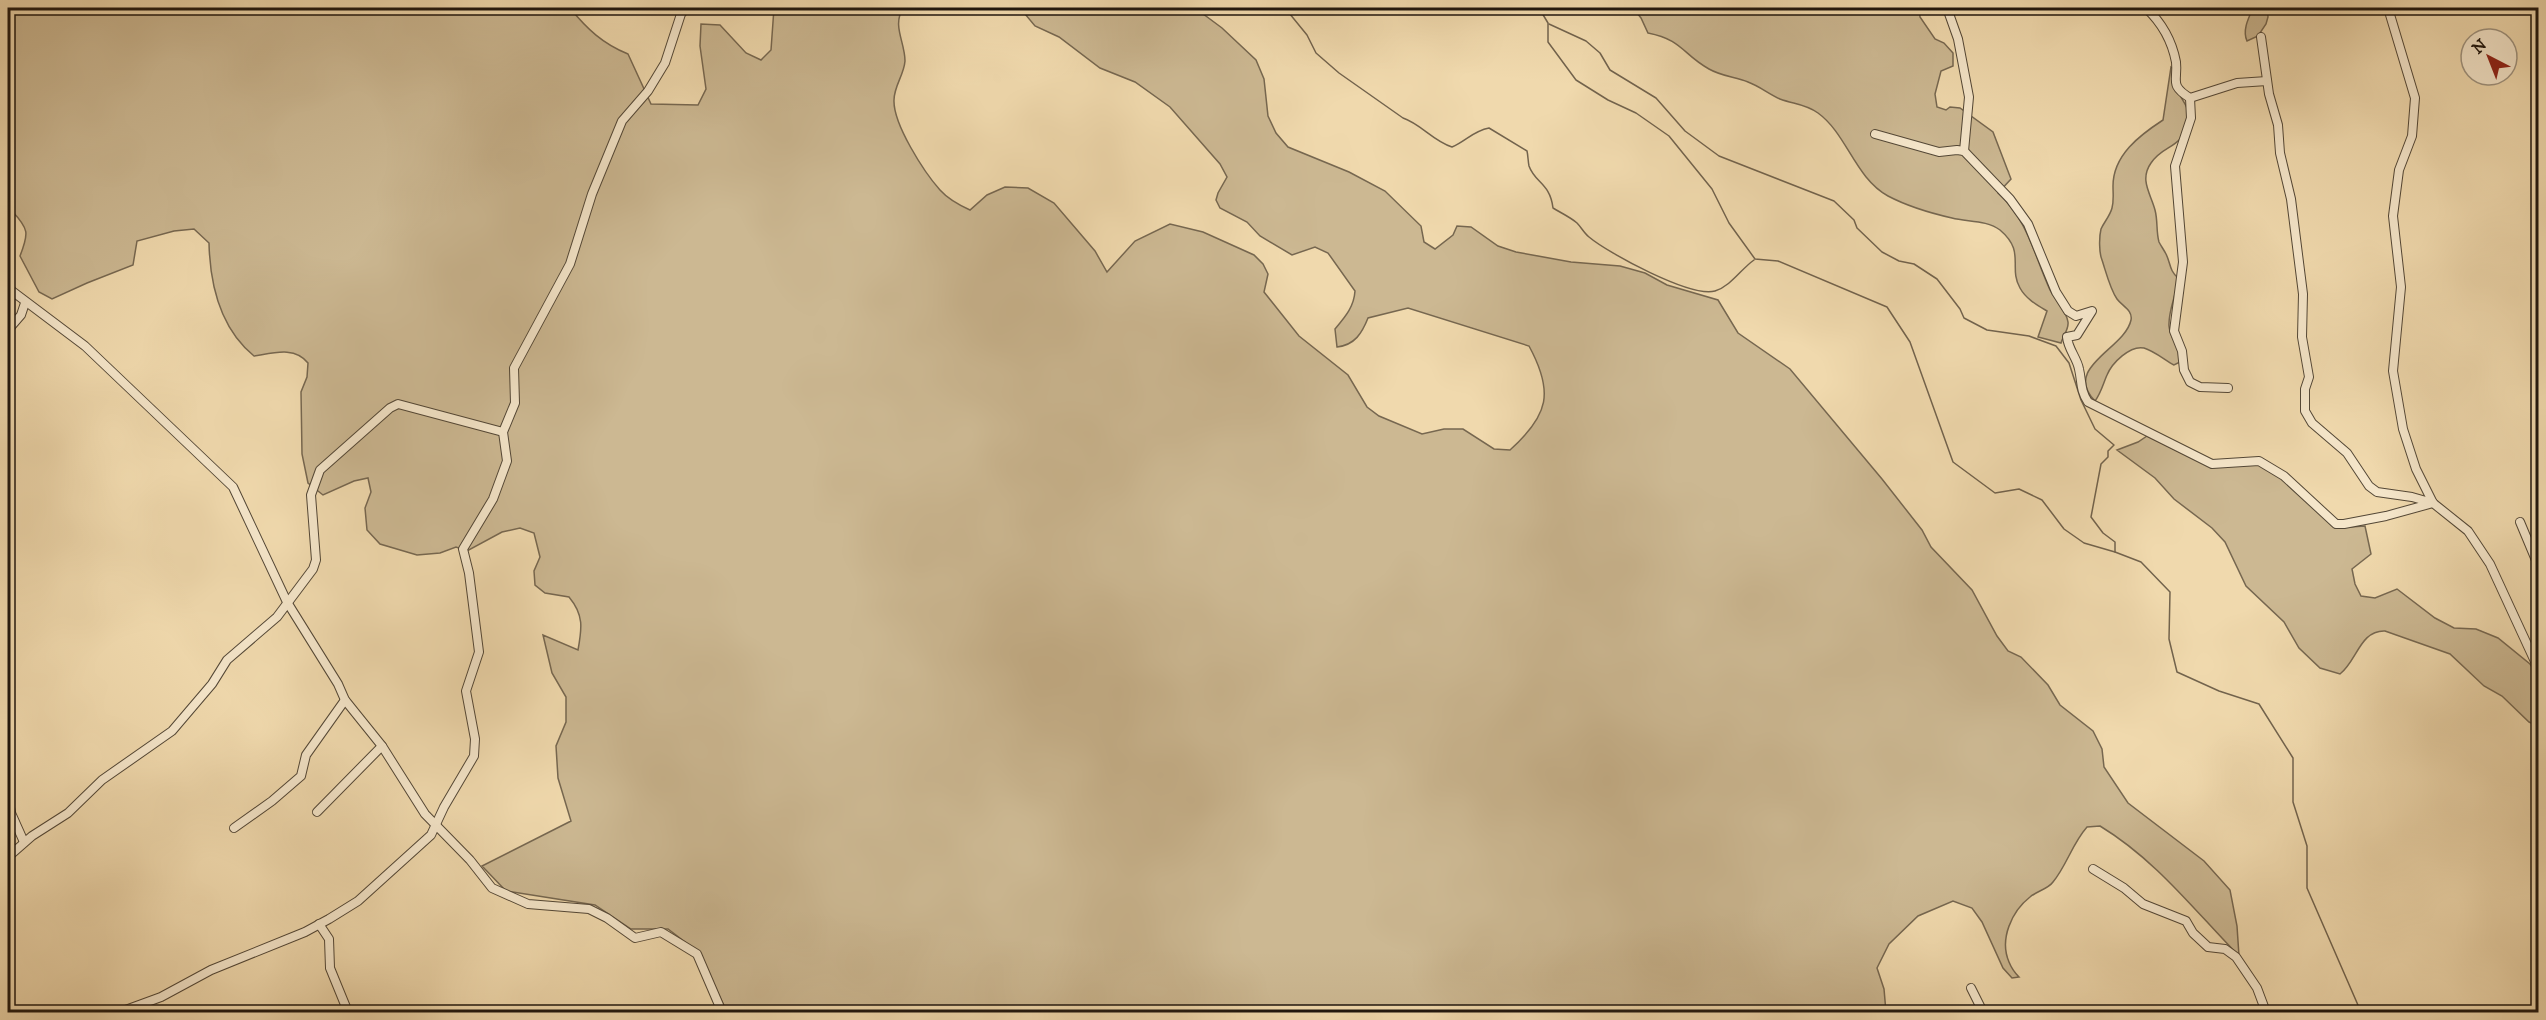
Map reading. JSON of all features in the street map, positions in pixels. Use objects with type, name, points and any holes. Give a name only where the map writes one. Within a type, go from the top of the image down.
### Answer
[{"type":"street","points":[[120,1012],[161,997],[211,970],[296,936],[358,901],[420,847],[435,826],[474,756],[475,740],[466,690],[479,652],[469,573],[463,549],[493,499],[507,461],[503,432],[515,403],[514,368],[570,264],[592,194],[622,121],[648,91],[665,63],[681,14],[686,8]]},
{"type":"street","points":[[1947,8],[1958,39],[1967,80],[1969,97],[1964,151]]},
{"type":"street","points":[[2146,8],[2165,31],[2176,62],[2174,80],[2180,92],[2190,98],[2237,83],[2267,81]]},
{"type":"street","points":[[2388,8],[2415,98],[2412,136],[2399,170],[2392,216],[2402,287],[2393,371],[2403,429],[2416,470],[2433,503]]},
{"type":"street","points":[[2261,37],[2267,81],[2291,199],[2303,294],[2302,337],[2309,377],[2305,389],[2305,411],[2312,423],[2347,453],[2368,486],[2377,492],[2412,497],[2433,503],[2469,531],[2484,556],[2538,668]]},
{"type":"street","points":[[2190,98],[2190,118],[2175,166],[2183,262],[2174,331],[2182,351],[2184,370],[2190,382],[2200,387],[2228,388]]},
{"type":"street","points":[[1875,134],[1939,152],[1964,151],[2010,199],[2028,224],[2050,280],[2068,311],[2076,316],[2092,311],[2077,335],[2067,337],[2072,355],[2079,367],[2080,388],[2088,402],[2212,464],[2259,461],[2272,467],[2308,496],[2336,524],[2386,516],[2433,503]]},
{"type":"street","points":[[8,288],[85,346],[233,487],[288,602],[338,684],[345,700],[382,746],[425,814],[470,860],[492,888],[502,895],[528,904],[589,909],[607,918],[635,938],[662,932],[696,954],[722,1012]]},
{"type":"street","points":[[8,330],[21,315],[25,303]]},
{"type":"street","points":[[8,857],[24,842],[68,813],[102,780],[172,731],[212,684],[227,660],[277,617],[313,568],[316,560],[310,495],[320,470],[390,408],[398,404],[503,432]]},
{"type":"street","points":[[2520,522],[2538,565]]},
{"type":"street","points":[[234,828],[302,776],[306,755],[345,700]]},
{"type":"street","points":[[317,812],[382,746]]},
{"type":"street","points":[[8,796],[11,813],[24,842]]},
{"type":"street","points":[[2093,869],[2124,888],[2143,904],[2186,921],[2193,933],[2208,947],[2225,950],[2236,957],[2258,988],[2266,1012]]},
{"type":"street","points":[[319,924],[329,939],[330,968],[348,1012]]},
{"type":"street","points":[[1971,988],[1983,1012]]},
{"type":"shaded area","points":[[8,8],[570,8],[596,35],[611,46],[628,54],[651,104],[698,105],[706,89],[700,46],[701,24],[720,25],[746,53],[761,60],[771,50],[774,8],[903,8],[899,28],[905,61],[894,95],[895,110],[904,134],[918,160],[933,182],[950,199],[970,210],[987,195],[1005,187],[1028,188],[1054,203],[1095,251],[1107,272],[1135,241],[1170,224],[1203,232],[1254,255],[1263,264],[1268,274],[1264,292],[1299,336],[1348,375],[1367,407],[1379,416],[1422,434],[1444,429],[1463,429],[1494,449],[1510,450],[1533,425],[1544,402],[1542,377],[1529,346],[1408,308],[1368,318],[1363,329],[1353,341],[1337,347],[1335,329],[1351,307],[1355,291],[1328,253],[1315,247],[1292,255],[1260,236],[1247,222],[1220,208],[1216,200],[1227,177],[1220,164],[1170,107],[1135,82],[1100,68],[1059,37],[1035,26],[1020,8],[1195,8],[1222,28],[1256,60],[1264,79],[1268,116],[1276,133],[1288,147],[1349,172],[1385,191],[1421,226],[1424,242],[1435,249],[1453,235],[1457,226],[1471,227],[1498,246],[1516,252],[1571,262],[1620,266],[1645,273],[1667,285],[1718,300],[1738,333],[1790,369],[1882,479],[1922,530],[1931,547],[1972,590],[1997,636],[2008,651],[2021,657],[2048,685],[2060,705],[2093,731],[2102,749],[2104,767],[2128,803],[2204,861],[2230,890],[2237,926],[2239,956],[2157,870],[2120,839],[2100,826],[2087,827],[2053,882],[2030,897],[2013,918],[2007,935],[2006,953],[2019,977],[2012,978],[2003,968],[1982,922],[1972,908],[1953,901],[1918,916],[1889,944],[1877,968],[1884,989],[1886,1012],[727,1012],[698,952],[668,929],[631,929],[595,905],[506,891],[482,866],[571,821],[558,778],[556,746],[566,722],[566,697],[552,673],[543,635],[578,650],[581,622],[569,597],[545,593],[535,585],[534,571],[540,557],[534,533],[520,528],[502,532],[467,551],[456,547],[440,553],[417,555],[380,544],[367,530],[365,508],[371,492],[368,478],[354,481],[323,495],[308,483],[302,454],[301,392],[307,377],[308,363],[297,354],[283,352],[254,356],[243,345],[233,333],[215,290],[209,243],[194,229],[174,231],[137,241],[133,265],[52,299],[39,292],[20,256],[26,232],[22,222],[12,211],[8,211]]},
{"type":"shaded area","points":[[1633,8],[1919,8],[1920,17],[1935,39],[1944,43],[1953,53],[1953,66],[1941,71],[1935,94],[1937,107],[1946,110],[1950,107],[1960,108],[1993,132],[2011,179],[1998,193],[2017,215],[2050,290],[2067,318],[2067,330],[2061,343],[2038,337],[2047,311],[2022,292],[2015,273],[2015,252],[2008,238],[2000,230],[1983,223],[1927,211],[1888,196],[1867,178],[1837,132],[1818,113],[1780,99],[1748,82],[1709,69],[1669,39],[1648,33]]},
{"type":"shaded area","points":[[2253,8],[2267,8],[2268,17],[2258,36],[2247,41],[2246,28]]},
{"type":"shaded area","points":[[2171,67],[2174,69],[2178,91],[2187,108],[2186,130],[2178,142],[2162,152],[2151,163],[2146,181],[2156,214],[2159,242],[2178,278],[2169,326],[2179,352],[2180,362],[2174,365],[2148,349],[2133,349],[2113,365],[2095,401],[2087,389],[2086,378],[2090,368],[2118,340],[2131,320],[2129,311],[2117,299],[2108,280],[2100,253],[2101,229],[2112,208],[2114,175],[2123,155],[2145,132],[2163,120]]},
{"type":"shaded area","points":[[2147,436],[2198,461],[2259,465],[2271,470],[2305,497],[2335,528],[2365,526],[2371,554],[2352,569],[2355,584],[2361,596],[2375,598],[2397,589],[2435,618],[2454,628],[2476,629],[2498,638],[2530,664],[2538,676],[2538,726],[2529,722],[2502,696],[2484,686],[2450,654],[2385,631],[2370,635],[2340,674],[2320,668],[2299,648],[2284,622],[2246,586],[2225,542],[2212,528],[2174,499],[2155,478],[2117,450]]},
{"type":"waterway","points":[[1285,8],[1307,35],[1316,53],[1339,73],[1439,141],[1452,147],[1478,131],[1489,128],[1527,151],[1529,166],[1549,193],[1553,208],[1574,221],[1599,244],[1631,263],[1688,288],[1715,291],[1721,289],[1754,260]]},
{"type":"waterway","points":[[1328,8],[1331,10],[1336,8]]},
{"type":"waterway","points":[[1539,8],[1548,23],[1548,42],[1576,80],[1608,100],[1636,113],[1669,136],[1712,189],[1729,223],[1755,259],[1778,261],[1887,307],[1910,342],[1953,462],[1995,493],[2019,489],[2042,500],[2064,529],[2084,543],[2141,562],[2170,592],[2169,639],[2177,672],[2219,691],[2259,704],[2293,758],[2293,802],[2307,846],[2307,888],[2361,1012]]},
{"type":"waterway","points":[[1549,24],[1586,41],[1600,53],[1610,70],[1656,98],[1685,131],[1719,156],[1834,201],[1882,252],[1899,261],[1914,264],[1937,279],[1960,309],[1964,318],[1987,330],[2029,336],[2056,346],[2069,363],[2081,400],[2095,429],[2114,445],[2108,451],[2108,457],[2101,464],[2091,517],[2103,533],[2115,542],[2115,552]]}]
